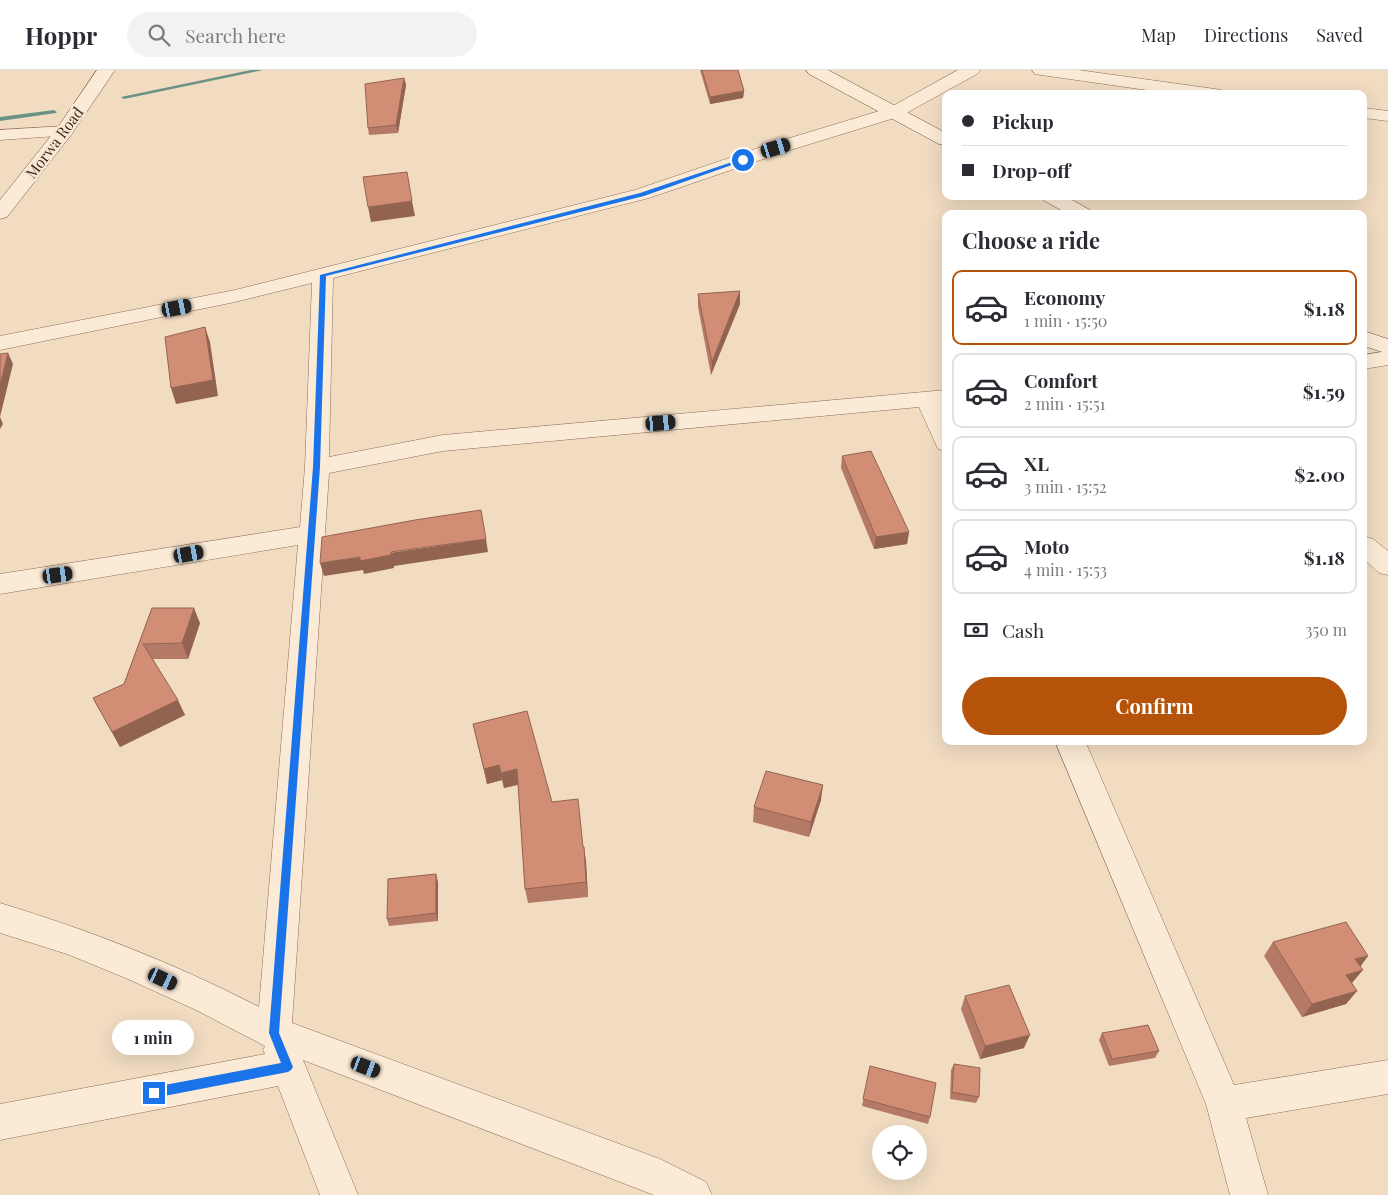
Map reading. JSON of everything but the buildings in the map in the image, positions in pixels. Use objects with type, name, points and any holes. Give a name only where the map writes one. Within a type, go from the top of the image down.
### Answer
[{"type":"street","name":"Morwa Road","points":[[0,213],[65,131],[106,70]]},
{"type":"street","points":[[815,70],[942,138]]},
{"type":"street","points":[[0,343],[235,296],[642,194],[776,148],[895,112],[971,70]]},
{"type":"street","points":[[1041,70],[1186,90]]},
{"type":"street","points":[[1367,113],[1388,116]]},
{"type":"street","points":[[0,134],[65,131]]},
{"type":"street","points":[[1057,200],[1076,210]]},
{"type":"street","points":[[323,275],[317,467],[274,1033],[339,1195]]},
{"type":"street","points":[[1367,339],[1388,347]]},
{"type":"street","points":[[1367,362],[1388,358]]},
{"type":"street","points":[[317,467],[443,443],[937,398],[942,423]]},
{"type":"street","points":[[0,584],[116,567],[311,534]]},
{"type":"street","points":[[1367,548],[1388,566]]},
{"type":"street","points":[[1072,745],[1224,1104],[1249,1195]]},
{"type":"street","points":[[0,918],[54,934],[145,971],[234,1011],[274,1033],[660,1178],[693,1195]]},
{"type":"street","points":[[0,1122],[288,1067]]},
{"type":"street","points":[[1224,1104],[1388,1077]]},
{"type":"waterway","points":[[124,97],[260,70]]},
{"type":"waterway","points":[[0,119],[54,112]]},
{"type":"route","points":[[154,1093],[288,1067],[274,1033],[317,467],[323,275],[642,194],[743,160]]}]
